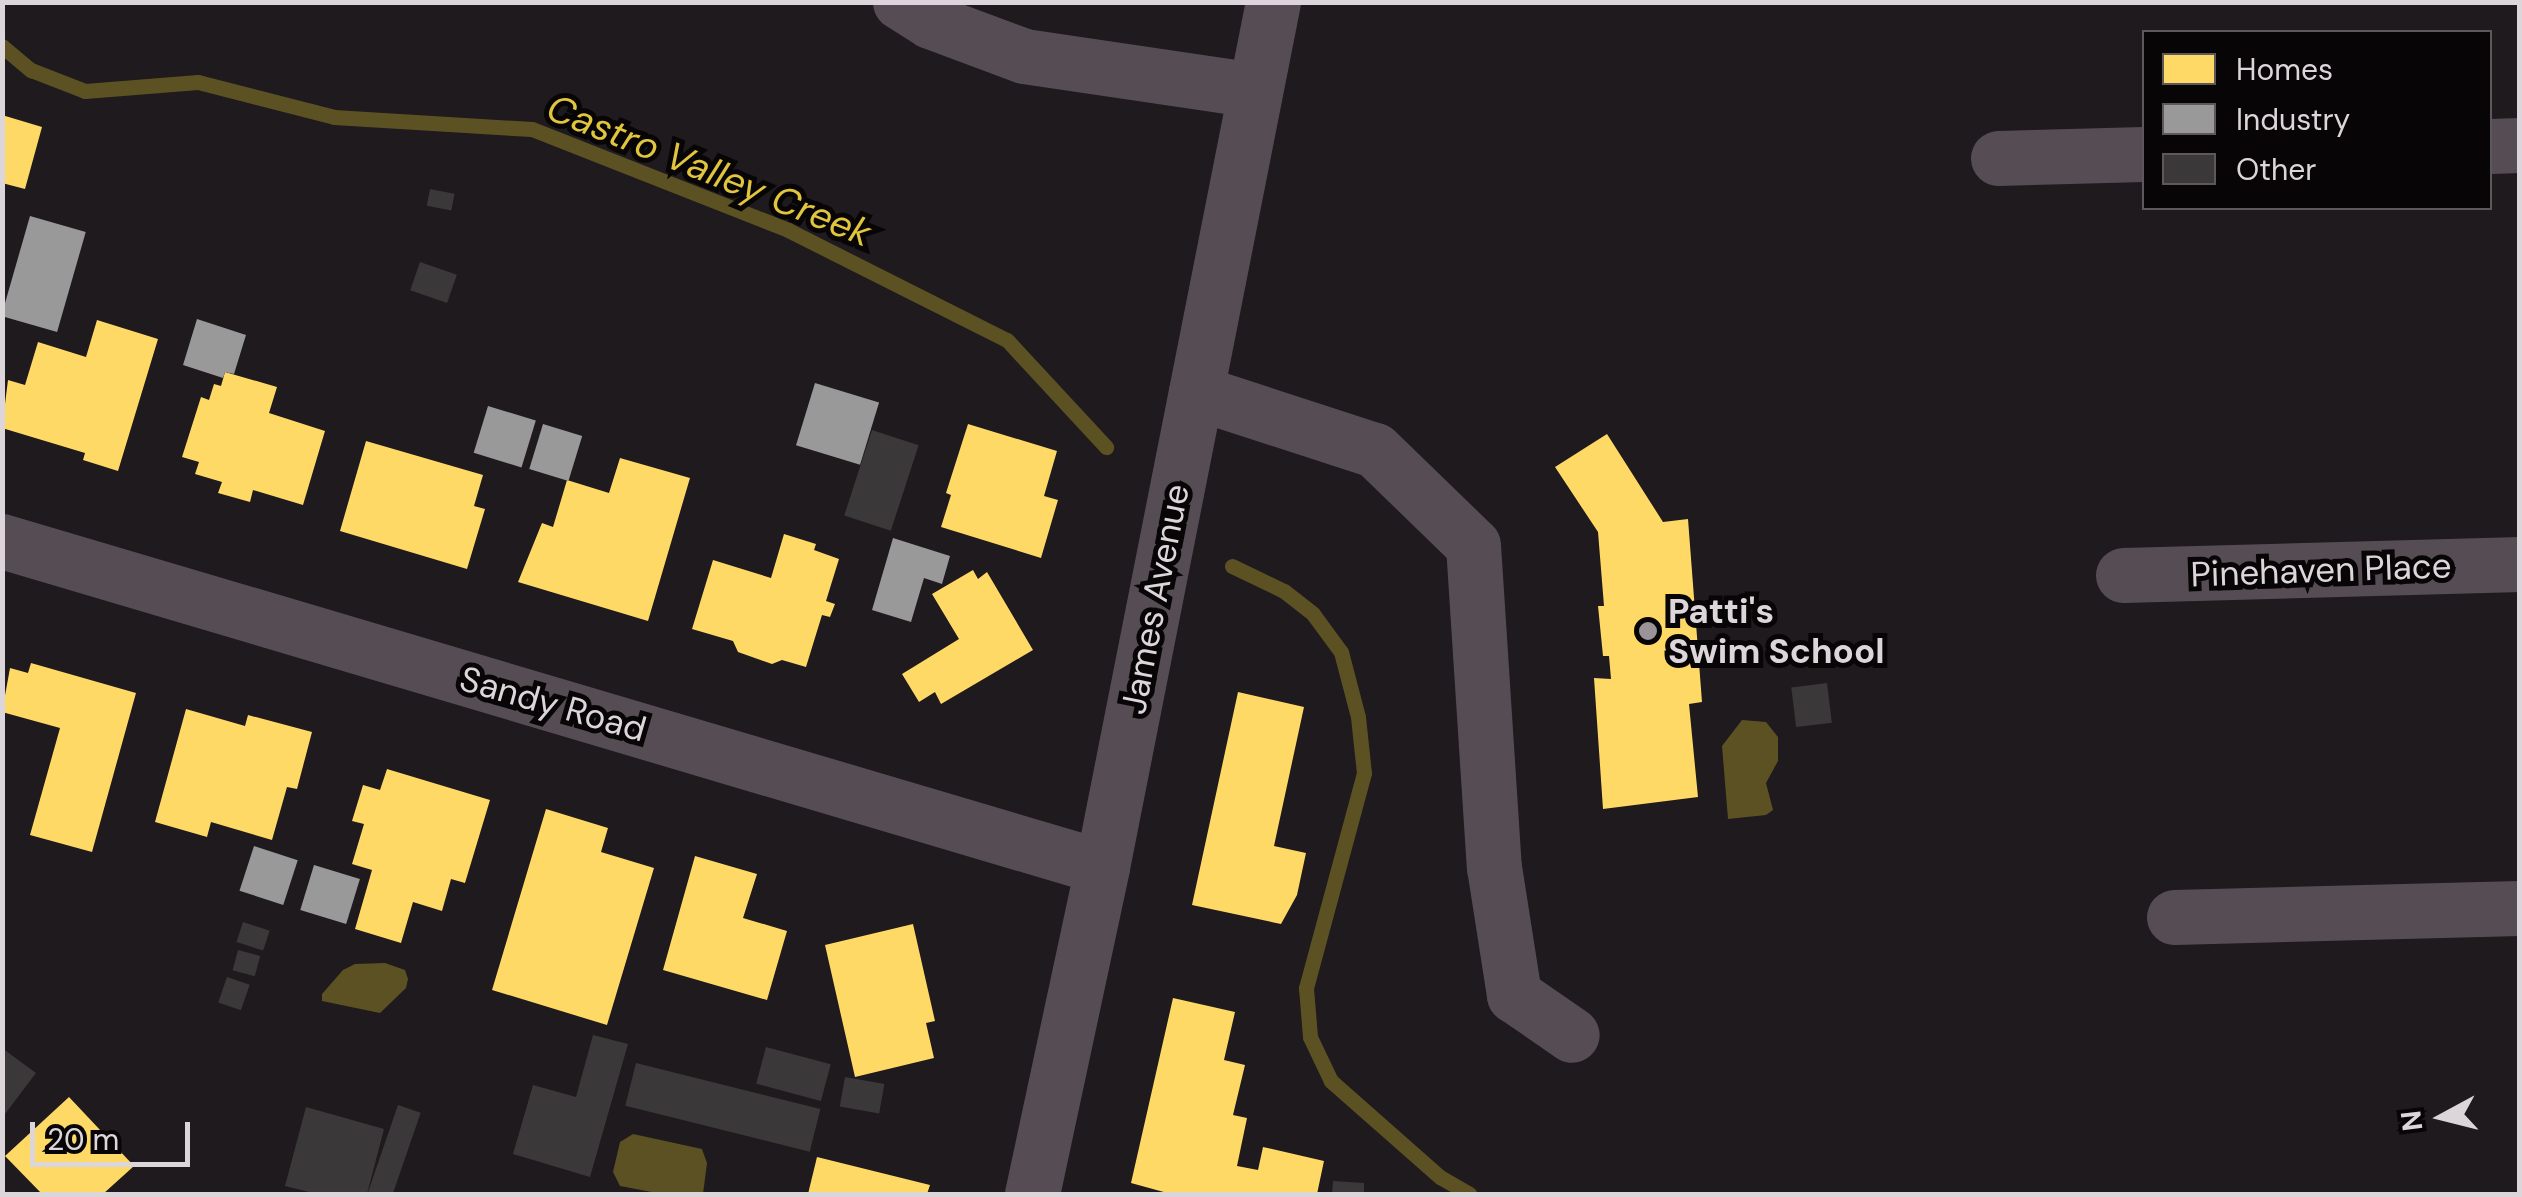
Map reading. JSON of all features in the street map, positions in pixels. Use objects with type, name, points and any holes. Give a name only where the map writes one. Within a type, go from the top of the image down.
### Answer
[{"type":"street","points":[[900,2],[930,21],[1024,56],[1256,90]]},
{"type":"street","name":"James Avenue","points":[[1032,1194],[1102,867],[1272,2]]},
{"type":"street","points":[[2492,146],[2520,145]]},
{"type":"street","points":[[1998,158],[2142,154]]},
{"type":"street","points":[[1196,392],[1375,450],[1473,545],[1494,868],[1514,996],[1572,1036]]},
{"type":"street","name":"Sandy Road","points":[[2,541],[1102,867]]},
{"type":"street","name":"Pinehaven Place","points":[[2122,575],[2520,564]]},
{"type":"street","points":[[2174,917],[2520,908]]},
{"type":"shaded area","points":[[1742,720],[1766,722],[1778,737],[1778,761],[1766,783],[1773,810],[1766,815],[1728,819],[1722,746]]},
{"type":"shaded area","points":[[385,963],[405,970],[408,979],[406,988],[380,1013],[322,1001],[322,994],[343,970],[355,964]]},
{"type":"shaded area","points":[[633,1134],[702,1149],[707,1163],[703,1194],[662,1194],[620,1186],[613,1172],[620,1142]]},
{"type":"building: Homes","points":[[2,115],[42,127],[25,189],[2,183]]},
{"type":"building: Homes","points":[[97,320],[158,339],[118,471],[83,460],[85,453],[2,428],[8,380],[25,385],[38,342],[86,357]]},
{"type":"building: Homes","points":[[225,372],[277,387],[269,413],[325,431],[303,505],[253,490],[250,502],[218,493],[222,482],[195,474],[199,462],[182,457],[201,397],[209,400],[214,384],[221,386]]},
{"type":"building: Homes","points":[[968,424],[1057,451],[1044,496],[1058,500],[1041,558],[941,527],[951,495],[946,493]]},
{"type":"building: Homes","name":"Patti's Swim School","points":[[1607,434],[1663,522],[1688,519],[1702,702],[1689,704],[1698,797],[1603,809],[1594,678],[1611,679],[1609,656],[1603,656],[1598,606],[1604,606],[1598,532],[1555,467]]},
{"type":"building: Homes","points":[[366,441],[483,475],[474,506],[485,509],[467,569],[340,531]]},
{"type":"building: Homes","points":[[620,458],[690,478],[648,621],[518,582],[542,523],[553,527],[567,480],[609,493]]},
{"type":"building: Homes","points":[[784,534],[816,544],[814,550],[839,559],[826,601],[835,604],[830,617],[822,615],[806,667],[782,660],[772,664],[738,652],[733,641],[692,629],[713,560],[771,578]]},
{"type":"building: Homes","points":[[973,570],[978,579],[987,572],[1033,650],[941,704],[935,692],[919,702],[902,674],[959,639],[932,594]]},
{"type":"building: Homes","points":[[31,663],[136,693],[92,852],[30,835],[60,728],[2,712],[10,668],[28,673]]},
{"type":"building: Homes","points":[[1238,692],[1304,707],[1274,846],[1306,853],[1297,895],[1281,924],[1192,905]]},
{"type":"building: Homes","points":[[186,709],[245,726],[248,715],[312,732],[297,789],[287,787],[272,840],[211,822],[207,837],[155,822]]},
{"type":"building: Homes","points":[[387,769],[490,800],[465,883],[451,879],[442,911],[413,902],[401,943],[355,929],[372,870],[352,864],[364,824],[352,821],[363,785],[380,790]]},
{"type":"building: Homes","points":[[546,809],[608,828],[601,852],[654,868],[607,1025],[492,990]]},
{"type":"building: Homes","points":[[695,856],[757,874],[743,918],[787,931],[767,1000],[663,970]]},
{"type":"building: Homes","points":[[913,924],[935,1021],[926,1023],[934,1058],[855,1077],[825,945]]},
{"type":"building: Homes","points":[[1173,998],[1235,1012],[1224,1060],[1245,1065],[1233,1115],[1247,1118],[1237,1166],[1258,1170],[1263,1147],[1324,1161],[1317,1194],[1171,1194],[1131,1183]]},
{"type":"building: Homes","points":[[69,1097],[134,1166],[103,1194],[42,1194],[5,1156]]},
{"type":"building: Homes","points":[[817,1157],[930,1185],[927,1194],[808,1194]]},
{"type":"building: Industry","points":[[30,216],[86,232],[57,332],[2,316]]},
{"type":"building: Industry","points":[[197,319],[246,335],[234,374],[225,372],[223,378],[183,365]]},
{"type":"building: Industry","points":[[815,383],[879,403],[860,465],[796,445]]},
{"type":"building: Industry","points":[[488,406],[536,421],[521,467],[474,453]]},
{"type":"building: Industry","points":[[543,424],[582,436],[568,481],[529,469]]},
{"type":"building: Industry","points":[[893,538],[950,556],[942,584],[924,578],[911,622],[872,610]]},
{"type":"building: Industry","points":[[254,846],[298,860],[283,905],[239,891]]},
{"type":"building: Industry","points":[[314,865],[360,879],[346,924],[300,910]]},
{"type":"building: Other","points":[[430,189],[455,194],[451,210],[427,206]]},
{"type":"building: Other","points":[[420,262],[457,275],[447,303],[410,290]]},
{"type":"building: Other","points":[[872,430],[919,445],[891,531],[844,516]]},
{"type":"building: Other","points":[[1827,683],[1832,723],[1796,727],[1791,687]]},
{"type":"building: Other","points":[[243,922],[270,931],[263,951],[237,942]]},
{"type":"building: Other","points":[[238,950],[260,956],[255,976],[233,970]]},
{"type":"building: Other","points":[[227,977],[250,985],[241,1010],[218,1003]]},
{"type":"building: Other","points":[[593,1035],[628,1044],[590,1177],[513,1154],[533,1085],[576,1097]]},
{"type":"building: Other","points":[[766,1047],[831,1064],[821,1101],[756,1084]]},
{"type":"building: Other","points":[[2,1048],[36,1073],[2,1118]]},
{"type":"building: Other","points":[[636,1063],[820,1109],[810,1152],[625,1106]]},
{"type":"building: Other","points":[[845,1077],[884,1084],[879,1113],[840,1107]]},
{"type":"building: Other","points":[[398,1105],[421,1113],[393,1194],[368,1192]]},
{"type":"building: Other","points":[[306,1107],[384,1129],[367,1194],[317,1194],[285,1186]]},
{"type":"building: Other","points":[[1333,1181],[1364,1183],[1364,1194],[1332,1194]]},
{"type":"waterway","name":"Castro Valley Creek","points":[[2,46],[31,70],[85,91],[198,82],[334,117],[532,129],[788,230],[1007,340],[1106,447]]},
{"type":"waterway","name":"Castro Valley Creek","points":[[1232,566],[1284,591],[1313,614],[1341,652],[1358,717],[1364,773],[1306,988],[1310,1037],[1331,1081],[1440,1177],[1470,1194]]},
{"type":"place","name":"Patti's Swim School","points":[[1648,631]]}]
